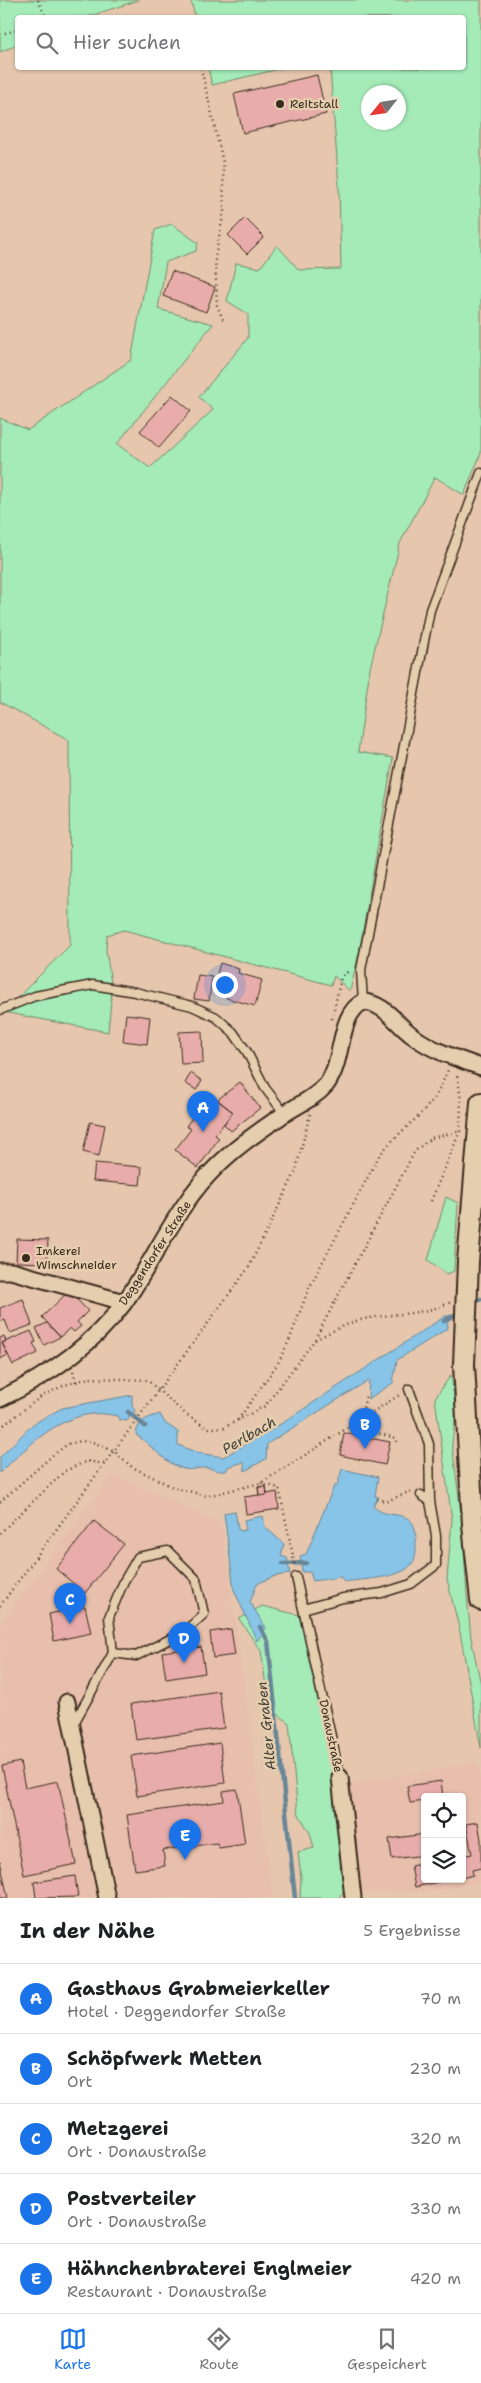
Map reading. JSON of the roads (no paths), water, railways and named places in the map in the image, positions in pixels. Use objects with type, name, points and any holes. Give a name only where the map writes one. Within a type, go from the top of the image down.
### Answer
[{"type":"main road","points":[[481,1103],[468,1262],[464,1364],[472,1506],[481,1600]]},
{"type":"street","points":[[363,1002],[380,1006],[413,1036],[454,1057],[481,1067]]},
{"type":"street","name":"Deggendorfer Straße","points":[[0,1399],[36,1381],[71,1358],[104,1327],[124,1302],[184,1204],[217,1166],[285,1114],[315,1095],[332,1077],[352,1008],[363,1002]]},
{"type":"street","points":[[0,1272],[11,1271],[124,1302]]},
{"type":"street","points":[[67,1702],[107,1898]]},
{"type":"street","name":"Donaustraße","points":[[340,1777],[353,1898]]},
{"type":"lane","points":[[363,1002],[361,970],[430,610],[481,473]]},
{"type":"lane","points":[[0,1010],[35,996],[93,985],[135,992],[192,1006],[216,1017],[233,1032],[247,1052],[265,1088],[285,1114]]},
{"type":"lane","points":[[303,1609],[343,1598],[382,1593],[411,1584],[436,1565],[436,1536],[430,1501],[429,1444],[409,1389]]},
{"type":"lane","points":[[421,1496],[430,1501]]},
{"type":"lane","points":[[72,1727],[113,1653],[109,1617],[124,1582],[138,1557],[168,1551],[196,1579],[204,1614],[184,1632],[136,1656],[113,1653]]},
{"type":"lane","name":"Donaustraße","points":[[296,1576],[340,1777]]},
{"type":"water","points":[[447,1315],[448,1328],[397,1360],[393,1383],[368,1399],[369,1380],[267,1444],[266,1459],[245,1471],[244,1462],[228,1467],[226,1471],[210,1468],[190,1470],[177,1467],[136,1435],[141,1423],[147,1418],[160,1414],[165,1423],[178,1432],[178,1445],[198,1453],[223,1457],[273,1429]]},
{"type":"water","points":[[132,1395],[132,1406],[135,1411],[127,1421],[120,1420],[117,1416],[100,1414],[83,1415],[67,1421],[38,1438],[0,1473],[0,1457],[33,1424],[62,1408]]},
{"type":"water","points":[[342,1469],[378,1477],[375,1496],[379,1497],[373,1506],[381,1512],[404,1517],[413,1523],[416,1535],[416,1554],[410,1566],[397,1574],[344,1582],[341,1577],[313,1581],[310,1572],[302,1572],[300,1556],[307,1552],[334,1486],[337,1486]]},
{"type":"water","points":[[235,1511],[238,1529],[241,1531],[246,1529],[244,1520],[263,1516],[265,1527],[284,1544],[281,1556],[287,1558],[290,1574],[275,1576],[257,1584],[250,1602],[266,1628],[257,1641],[234,1590],[224,1513]]},
{"type":"waterway","name":"Perlbach","points":[[472,1304],[481,1299]]},
{"type":"waterway","name":"Perlbach","points":[[444,1321],[461,1311]]},
{"type":"waterway","name":"Perlbach","points":[[128,1412],[145,1426]]},
{"type":"waterway","points":[[283,1564],[306,1563]]},
{"type":"waterway","name":"Alter Graben","points":[[260,1627],[268,1641],[295,1898]]},
{"type":"place","name":"Reitstall","points":[[280,104]]},
{"type":"place","name":"Gasthaus Grabmeierkeller","points":[[203,1132]]},
{"type":"place","name":"Imkerei Wimschneider","points":[[26,1258]]},
{"type":"place","name":"Schöpfwerk Metten","points":[[365,1449]]},
{"type":"place","name":"Metzgerei","points":[[70,1624]]},
{"type":"place","name":"Postverteiler","points":[[184,1663]]},
{"type":"place","name":"Hähnchenbraterei Englmeier","points":[[185,1860]]}]
